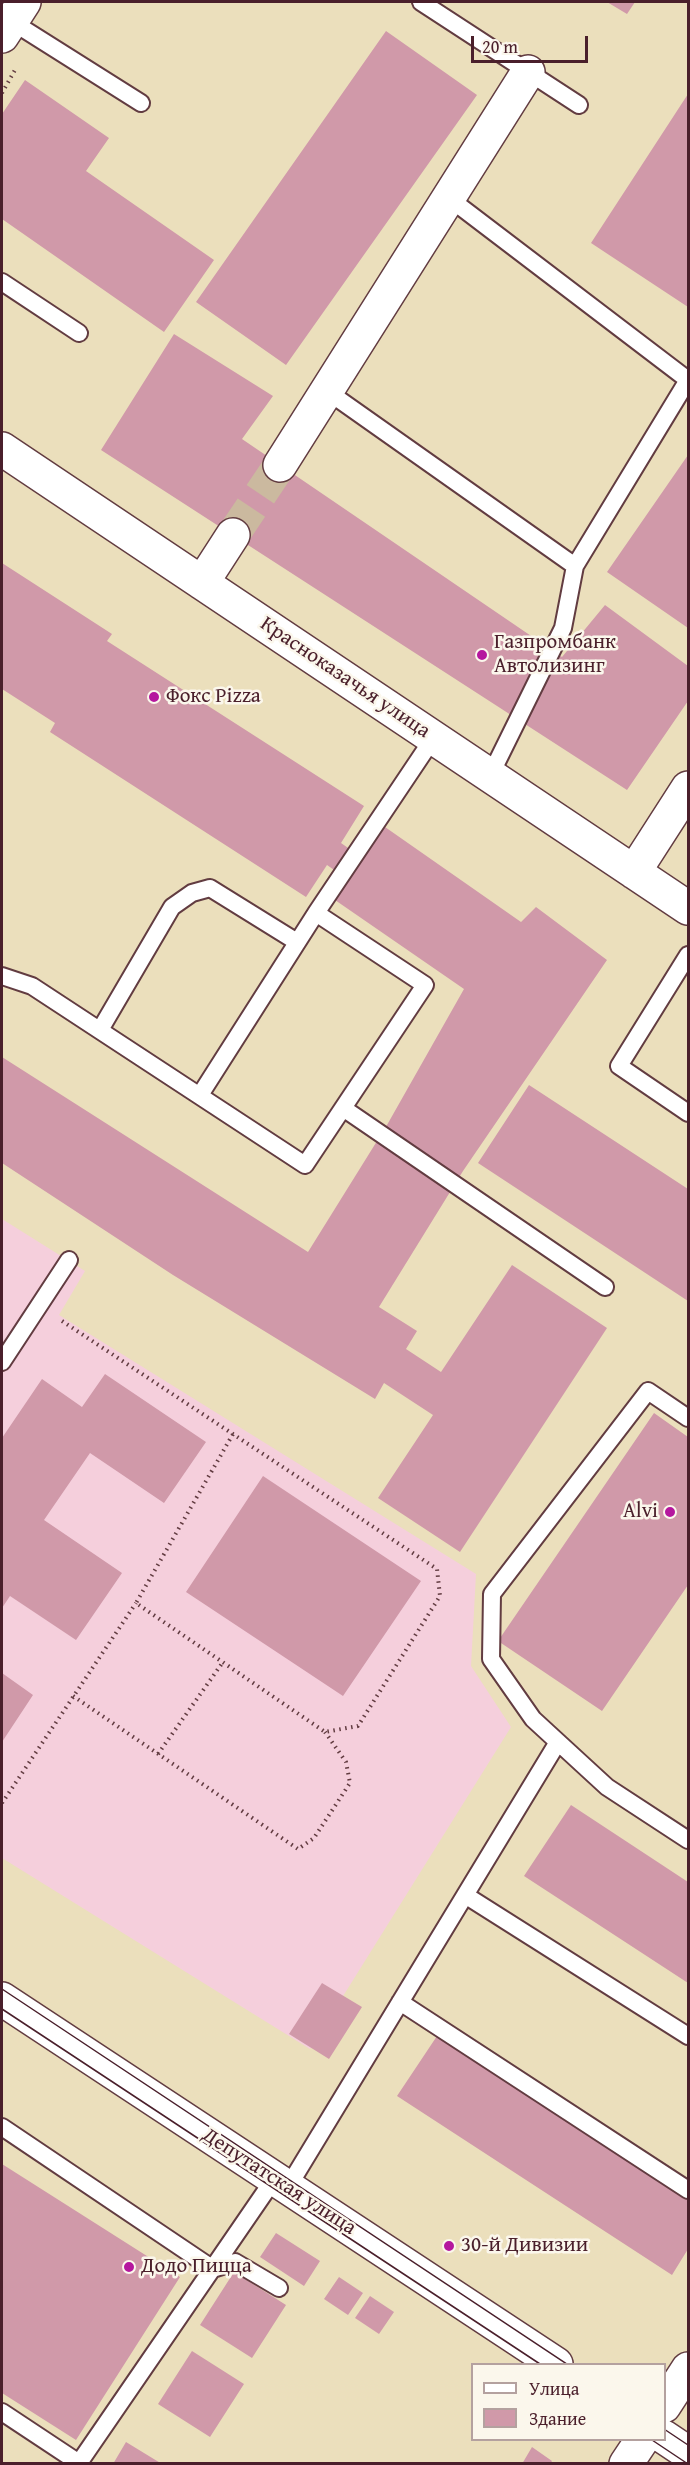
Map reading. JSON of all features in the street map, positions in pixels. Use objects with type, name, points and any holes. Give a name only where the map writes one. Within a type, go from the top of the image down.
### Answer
[{"type":"street","points":[[280,465],[528,72]]},
{"type":"street","name":"Красноказачья улица","points":[[2,449],[688,908]]},
{"type":"street","points":[[202,582],[233,535]]},
{"type":"street","points":[[634,872],[688,788]]},
{"type":"street","name":"Депутатская улица","points":[[2,1999],[554,2363]]},
{"type":"street","points":[[666,2403],[688,2369]]},
{"type":"street","points":[[666,2438],[688,2452]]},
{"type":"street","points":[[626,2463],[641,2441]]},
{"type":"lane","points":[[421,2],[579,105]]},
{"type":"lane","points":[[12,19],[141,103]]},
{"type":"lane","points":[[449,198],[688,380],[575,566],[563,628],[490,776]]},
{"type":"lane","points":[[2,282],[79,333]]},
{"type":"lane","points":[[327,391],[575,566]]},
{"type":"lane","points":[[200,1095],[297,942],[434,737]]},
{"type":"lane","points":[[100,1030],[172,907],[192,893],[210,888],[297,942]]},
{"type":"lane","points":[[2,976],[32,986],[305,1165],[425,985],[316,913]]},
{"type":"lane","points":[[688,955],[619,1066],[688,1113]]},
{"type":"lane","points":[[343,1108],[605,1287]]},
{"type":"lane","points":[[2,1362],[69,1260]]},
{"type":"lane","points":[[688,1418],[648,1390],[492,1594],[491,1659],[533,1719],[558,1742],[607,1787],[688,1840]]},
{"type":"lane","points":[[2,2412],[79,2463],[213,2269],[281,2183],[400,2002],[558,1742]]},
{"type":"lane","points":[[465,1895],[688,2036]]},
{"type":"lane","points":[[400,2002],[688,2190]]},
{"type":"lane","points":[[2,2127],[213,2269]]},
{"type":"lane","points":[[213,2269],[235,2262],[279,2288]]},
{"type":"path","points":[[39,1306],[437,1569],[440,1596],[358,1726],[325,1732]]},
{"type":"path","points":[[2,1803],[136,1603],[233,1434]]},
{"type":"path","points":[[73,1696],[298,1849],[314,1838],[350,1783],[346,1762],[325,1732],[136,1603]]},
{"type":"path","points":[[158,1754],[223,1662]]},
{"type":"shaded area","points":[[2,1219],[85,1271],[59,1315],[476,1574],[471,1666],[511,1727],[310,2049],[2,1858]]},
{"type":"building","points":[[607,2],[635,2],[627,14]]},
{"type":"building","points":[[386,31],[477,95],[286,365],[196,302]]},
{"type":"building","points":[[25,80],[109,138],[86,171],[214,260],[164,332],[2,219],[2,114]]},
{"type":"building","points":[[688,94],[688,307],[591,243]]},
{"type":"building","points":[[174,334],[273,396],[242,439],[562,657],[605,605],[688,666],[688,701],[627,790],[101,450]]},
{"type":"building","points":[[688,455],[688,628],[607,572]]},
{"type":"building","points":[[2,563],[112,634],[107,641],[364,806],[341,843],[351,850],[337,872],[327,865],[306,897],[50,732],[55,723],[2,689]]},
{"type":"building","points":[[385,827],[521,922],[536,907],[607,960],[463,1171],[379,1307],[417,1331],[406,1349],[441,1372],[512,1265],[607,1328],[460,1552],[378,1498],[433,1415],[384,1383],[375,1399],[173,1275],[2,1163],[2,1057],[308,1252],[387,1125],[464,989],[335,900]]},
{"type":"building","points":[[529,1085],[688,1189],[688,1301],[478,1163]]},
{"type":"building","points":[[105,1374],[206,1442],[164,1503],[90,1453],[44,1520],[122,1573],[76,1640],[10,1596],[2,1608],[2,1438],[42,1379],[82,1407]]},
{"type":"building","points":[[654,1413],[688,1437],[688,1585],[602,1711],[498,1641]]},
{"type":"building","points":[[263,1476],[421,1581],[343,1696],[186,1592]]},
{"type":"building","points":[[2,1673],[33,1695],[2,1742]]},
{"type":"building","points":[[571,1805],[688,1882],[688,1983],[524,1876]]},
{"type":"building","points":[[322,1983],[362,2007],[329,2059],[289,2034]]},
{"type":"building","points":[[437,2036],[688,2199],[688,2249],[672,2275],[397,2096]]},
{"type":"building","points":[[2,2164],[180,2277],[76,2440],[2,2393]]},
{"type":"building","points":[[276,2233],[320,2261],[304,2286],[260,2257]]},
{"type":"building","points":[[234,2272],[286,2305],[252,2358],[200,2325]]},
{"type":"building","points":[[339,2277],[363,2293],[348,2315],[324,2299]]},
{"type":"building","points":[[370,2296],[394,2312],[379,2334],[355,2318]]},
{"type":"building","points":[[192,2351],[244,2384],[210,2437],[158,2404]]},
{"type":"building","points":[[126,2442],[162,2464],[113,2464]]},
{"type":"building","points":[[532,2447],[552,2461],[550,2464],[522,2464]]},
{"type":"tunnel","points":[[233,535],[280,465]]},
{"type":"tram line","points":[[2,1989],[565,2363]]},
{"type":"tram line","points":[[2,2009],[538,2363]]},
{"type":"tram line","points":[[666,2430],[688,2445]]},
{"type":"tram line","points":[[654,2441],[688,2464]]},
{"type":"place","name":"Газпромбанк Автолизинг","points":[[482,655]]},
{"type":"place","name":"Фокс Pizza","points":[[154,697]]},
{"type":"place","name":"Alvi","points":[[670,1512]]},
{"type":"place","name":"30-й Дивизии","points":[[449,2246]]},
{"type":"place","name":"Додо Пицца","points":[[129,2267]]}]
